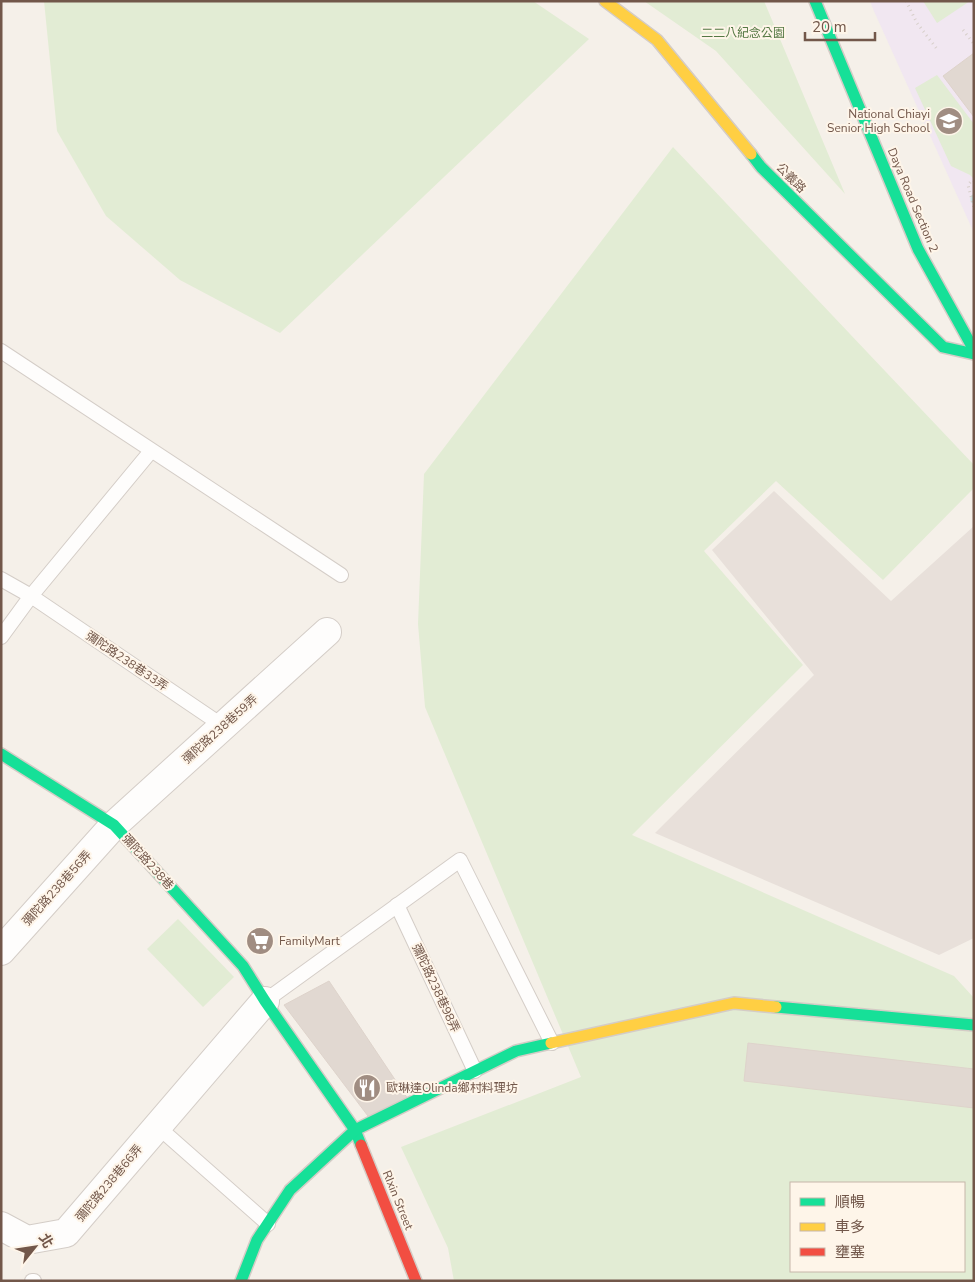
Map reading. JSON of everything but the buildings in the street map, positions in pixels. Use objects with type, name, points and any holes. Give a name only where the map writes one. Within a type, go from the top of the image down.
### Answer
[{"type":"street","name":"公義路","points":[[605,1],[658,40],[761,168],[943,347],[974,354]]},
{"type":"street","name":"Daya Road Section 2","points":[[814,1],[918,249],[974,350]]},
{"type":"street","name":"彌陀路238巷59弄","points":[[114,825],[327,632]]},
{"type":"street","name":"彌陀路238巷","points":[[1,754],[114,825],[243,966],[265,1001],[355,1130]]},
{"type":"street","name":"彌陀路238巷56弄","points":[[1,950],[114,825]]},
{"type":"street","name":"彌陀路238巷66弄","points":[[1,1226],[27,1240],[66,1233],[265,1001]]},
{"type":"street","points":[[241,1281],[257,1240],[290,1190],[355,1130],[516,1051],[734,1003],[974,1025]]},
{"type":"street","name":"RIxin Street","points":[[355,1130],[416,1281]]},
{"type":"lane","points":[[1,351],[341,575]]},
{"type":"lane","points":[[1,637],[31,596],[151,451]]},
{"type":"lane","name":"彌陀路238巷33弄","points":[[1,579],[31,596],[223,726]]},
{"type":"lane","points":[[265,1001],[460,860],[552,1043]]},
{"type":"lane","name":"彌陀路238巷98弄","points":[[398,905],[475,1071]]},
{"type":"lane","points":[[157,1126],[268,1224]]},
{"type":"path","points":[[906,1],[917,23],[937,49]]},
{"type":"path","points":[[963,30],[974,44]]},
{"type":"path","points":[[974,181],[972,180],[968,185],[974,208]]},
{"type":"shaded area","name":"National Chiayi Senior High School","points":[[870,1],[974,1],[974,233],[873,9]]},
{"type":"shaded area","points":[[774,491],[891,601],[974,526],[974,938],[939,955],[655,833],[814,675],[712,550]]},
{"type":"green space","points":[[44,1],[533,1],[589,39],[280,333],[180,280],[106,216],[57,131]]},
{"type":"green space","name":"二二八紀念公園","points":[[644,1],[764,1],[845,194],[716,51]]},
{"type":"green space","points":[[923,1],[970,1],[937,23]]},
{"type":"green space","points":[[937,75],[974,124],[974,179],[970,175],[951,166],[915,88]]},
{"type":"green space","points":[[673,147],[974,465],[974,488],[883,580],[776,481],[704,551],[803,665],[632,835],[954,976],[974,998],[974,1281],[454,1281],[448,1248],[401,1147],[581,1077],[425,707],[418,624],[424,474]]},
{"type":"green space","points":[[178,919],[234,977],[203,1007],[147,949]]},
{"type":"traffic: fast","points":[[815,1],[918,249],[974,350]]},
{"type":"traffic: fast","points":[[751,154],[761,167],[943,347],[974,354]]},
{"type":"traffic: fast","points":[[1,754],[114,825],[243,966],[265,1001],[355,1130],[361,1145]]},
{"type":"traffic: fast","points":[[776,1007],[974,1025]]},
{"type":"traffic: fast","points":[[241,1281],[257,1240],[290,1190],[355,1130],[516,1051],[551,1043]]},
{"type":"traffic: slow","points":[[605,1],[657,40],[751,154]]},
{"type":"traffic: slow","points":[[551,1043],[734,1003],[776,1007]]},
{"type":"traffic: jam","points":[[361,1145],[416,1281]]},
{"type":"place","name":"National Chiayi Senior High School","points":[[949,121]]},
{"type":"place","name":"FamilyMart","points":[[260,941]]},
{"type":"place","name":"歐琳達Olinda鄉村料理坊","points":[[367,1088]]}]
